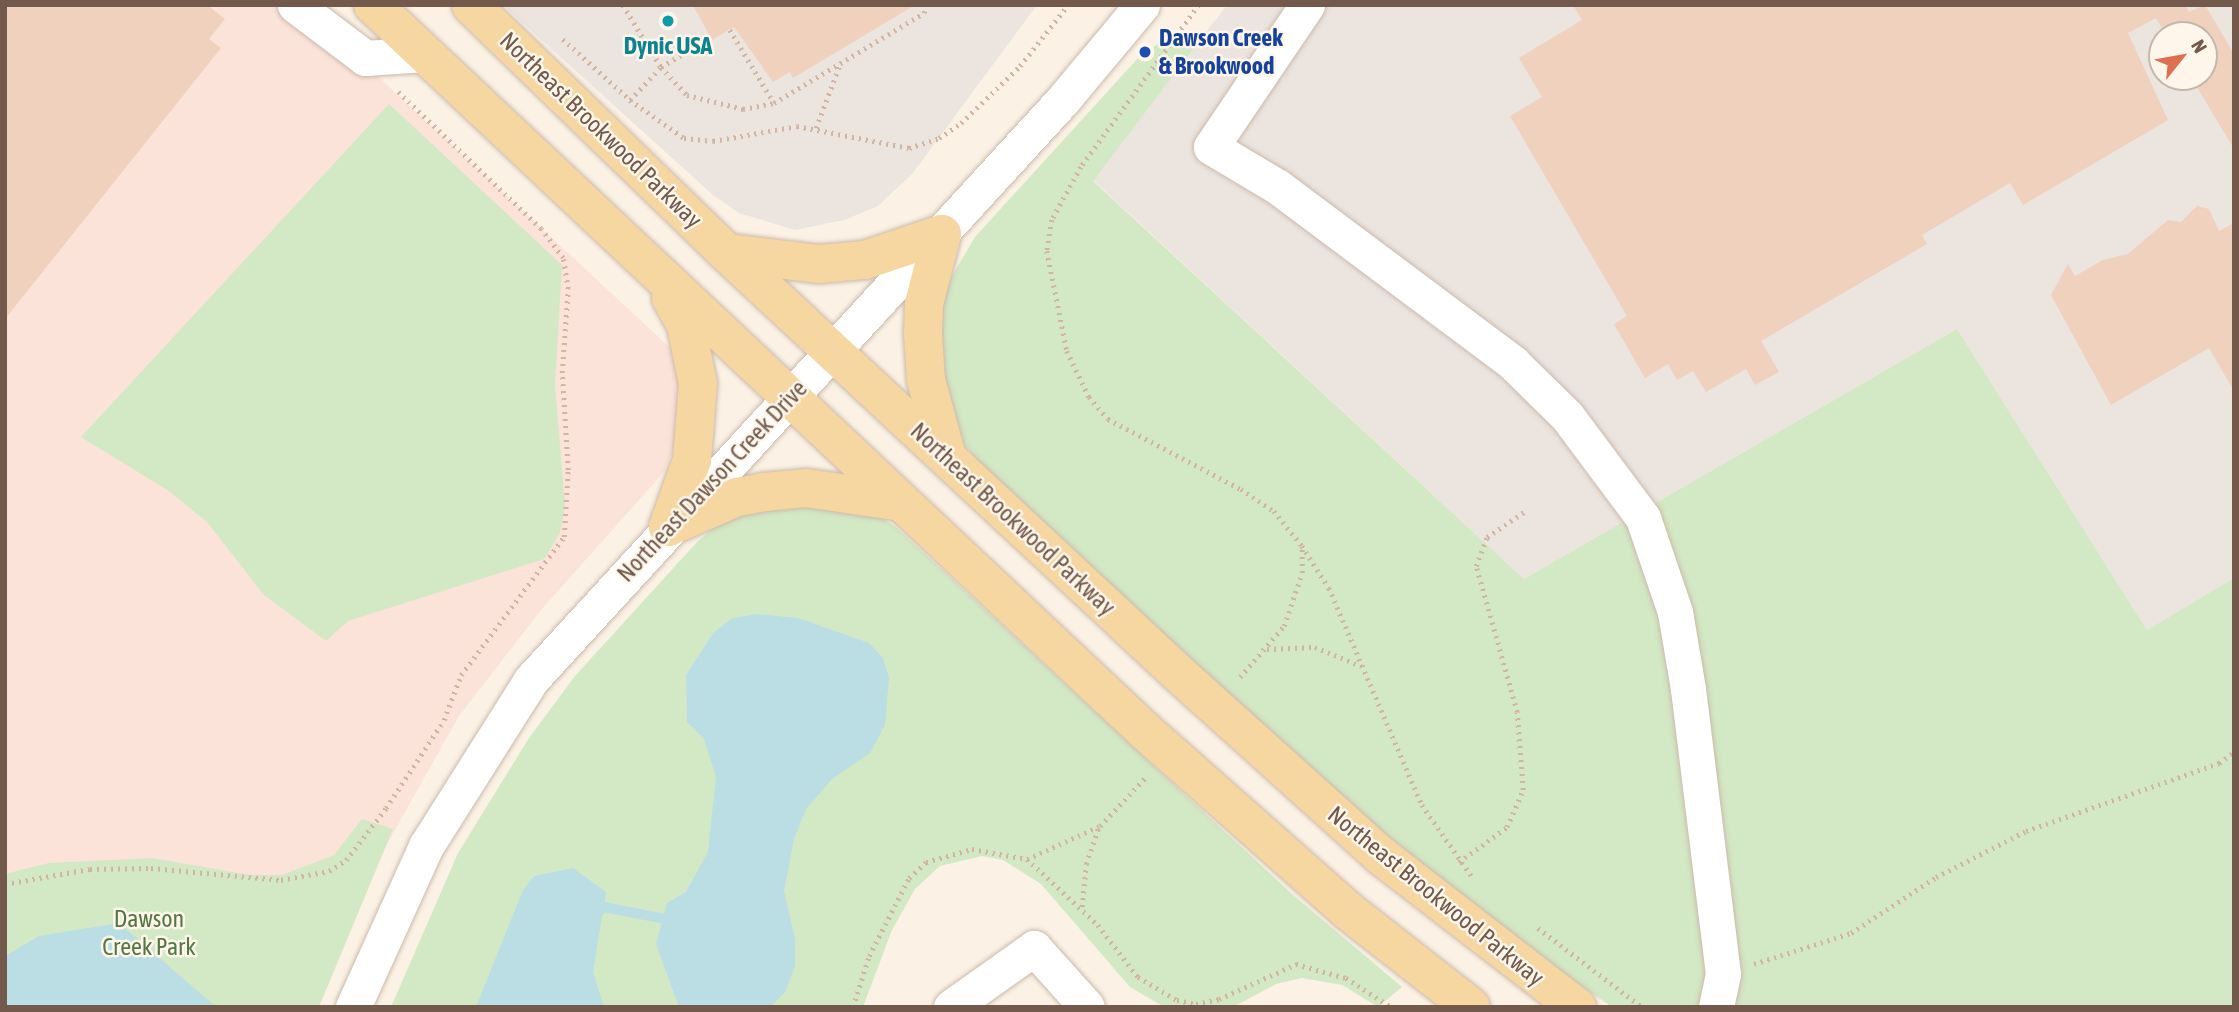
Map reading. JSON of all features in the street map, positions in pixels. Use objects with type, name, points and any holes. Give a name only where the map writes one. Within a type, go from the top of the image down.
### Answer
[{"type":"main road","points":[[373,5],[895,501],[1246,823],[1471,1007]]},
{"type":"main road","name":"Northeast Brookwood Parkway","points":[[471,5],[727,253],[949,461],[1380,855],[1577,1007]]},
{"type":"main road","points":[[727,253],[819,264],[864,260],[942,234]]},
{"type":"main road","points":[[942,234],[924,304],[923,335],[926,380],[949,461]]},
{"type":"main road","points":[[660,278],[686,326],[698,384],[692,460],[668,527]]},
{"type":"main road","points":[[668,527],[764,492],[806,488],[895,501]]},
{"type":"street","points":[[295,5],[365,58],[425,54]]},
{"type":"street","name":"Northeast Dawson Creek Drive","points":[[353,1007],[426,846],[503,722],[569,635],[942,234],[1142,5]]},
{"type":"street","points":[[1307,5],[1211,146],[1278,187],[1513,363],[1567,416],[1643,518],[1675,612],[1720,990]]},
{"type":"street","points":[[951,1007],[1034,948],[1087,1007]]},
{"type":"path","points":[[623,5],[661,67],[687,95],[705,104],[743,109],[774,103],[924,13],[926,5]]},
{"type":"path","points":[[1199,5],[1061,197],[1047,251],[1053,298],[1075,372],[1108,419],[1241,489],[1274,511],[1302,546],[1329,588],[1422,805],[1459,862],[1479,885]]},
{"type":"path","points":[[556,33],[630,100],[674,134],[697,142],[816,128],[909,148],[939,138],[1020,66],[1066,7]]},
{"type":"path","points":[[730,30],[774,103]]},
{"type":"path","points":[[630,100],[661,67],[710,38]]},
{"type":"path","points":[[816,128],[841,62]]},
{"type":"path","points":[[5,884],[90,869],[151,868],[281,880],[329,871],[346,860],[386,808],[444,720],[461,675],[564,537],[568,470],[562,373],[568,289],[563,258],[541,229],[386,86]]},
{"type":"path","points":[[1459,862],[1507,827],[1523,790],[1517,712],[1476,566],[1487,537],[1527,510]]},
{"type":"path","points":[[1240,677],[1268,649],[1284,626],[1302,573],[1302,546]]},
{"type":"path","points":[[1268,649],[1315,647],[1362,666]]},
{"type":"path","points":[[1720,990],[1851,933],[1936,877],[2026,831],[2219,764],[2234,752]]},
{"type":"path","points":[[1082,908],[1086,863],[1100,826],[1146,776]]},
{"type":"path","points":[[1027,859],[1100,826]]},
{"type":"path","points":[[853,1007],[888,912],[926,862],[972,849],[1027,859],[1082,908],[1138,977],[1177,1000],[1196,1004],[1219,999],[1296,964],[1346,978],[1391,1007]]},
{"type":"path","points":[[1535,926],[1642,1007]]},
{"type":"shaded area","points":[[5,5],[301,5],[680,357],[681,429],[664,472],[541,610],[459,716],[372,871],[319,1007],[5,1007]]},
{"type":"shaded area","points":[[503,5],[1037,5],[912,174],[878,206],[844,220],[795,230],[739,213],[713,195]]},
{"type":"shaded area","points":[[1227,5],[2234,5],[2234,578],[2147,630],[1957,329],[1524,579],[1093,180]]},
{"type":"green space","points":[[1172,34],[1204,35],[1093,181],[1524,579],[1957,329],[2147,630],[2234,578],[2234,1007],[1612,1007],[1545,961],[1380,830],[1219,690],[994,480],[954,432],[935,360],[943,291],[975,237],[1139,57]]},
{"type":"green space","points":[[389,104],[562,265],[555,385],[565,506],[560,533],[544,559],[348,621],[326,641],[264,595],[207,522],[169,491],[81,437]]},
{"type":"green space","points":[[771,501],[881,517],[896,527],[1293,895],[1402,987],[1378,1007],[1342,985],[1302,978],[1276,984],[1233,1007],[1164,1007],[1130,987],[1041,884],[1003,860],[982,856],[940,866],[915,889],[892,930],[863,1007],[391,1007],[458,853],[529,738],[575,676],[698,541],[716,526]]},
{"type":"green space","name":"Dawson Creek Park","points":[[362,819],[393,829],[319,1007],[5,1007],[5,874],[49,863],[152,858],[250,875],[282,875],[334,855]]},
{"type":"water","points":[[756,614],[798,618],[869,643],[883,658],[889,678],[885,725],[870,753],[832,779],[806,809],[794,839],[784,891],[795,939],[795,966],[785,992],[770,1007],[679,1007],[656,944],[667,903],[686,892],[708,852],[716,777],[704,739],[687,722],[686,675],[714,632],[733,618]]},
{"type":"water","points":[[573,868],[606,892],[593,972],[604,1007],[476,1007],[523,890],[534,876]]},
{"type":"water","points":[[119,923],[216,1007],[5,1007],[5,956],[39,936]]},
{"type":"building","points":[[5,5],[207,5],[225,19],[209,39],[221,48],[5,319]]},
{"type":"building","points":[[693,5],[915,5],[793,78],[790,72],[773,82],[734,27],[712,40]]},
{"type":"building","points":[[1573,5],[2185,5],[2189,12],[2205,5],[2214,21],[2158,21],[2156,18],[2128,33],[2148,76],[2148,91],[2155,91],[2168,120],[2023,205],[2010,183],[1922,235],[1927,244],[1761,341],[1779,372],[1755,385],[1746,369],[1706,392],[1693,371],[1677,380],[1668,364],[1645,378],[1614,324],[1627,316],[1510,116],[1542,97],[1519,58],[1582,20]]},
{"type":"building","points":[[2218,27],[2234,54],[2234,149],[2199,91],[2218,91]]},
{"type":"building","points":[[2197,206],[2209,209],[2219,231],[2234,223],[2234,391],[2209,348],[2111,405],[2051,295],[2068,264],[2075,276],[2103,260],[2128,254],[2168,220],[2181,222]]},
{"type":"waterway","points":[[596,915],[604,907],[665,919],[675,910]]},
{"type":"place","name":"Dynic USA","points":[[668,21]]},
{"type":"place","name":"Dawson Creek & Brookwood","points":[[1145,52]]}]
